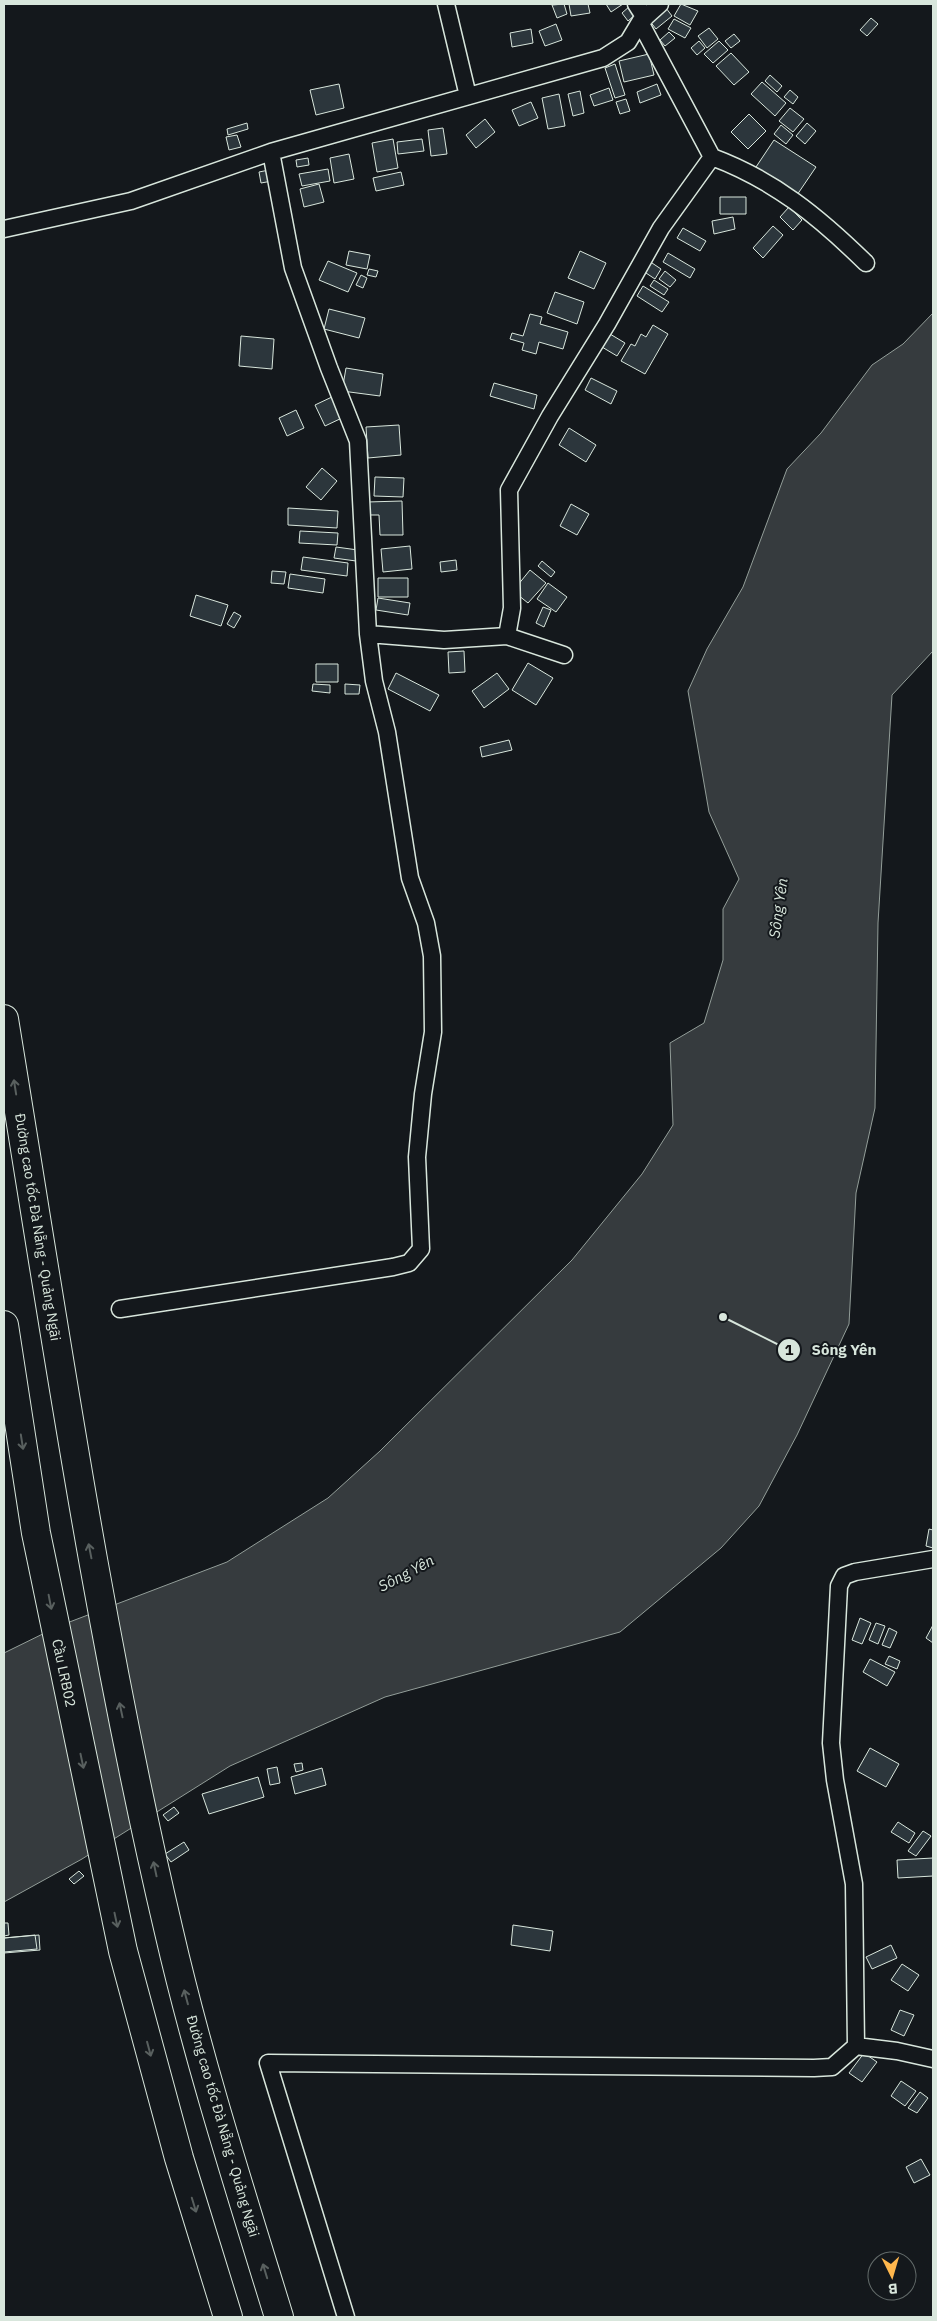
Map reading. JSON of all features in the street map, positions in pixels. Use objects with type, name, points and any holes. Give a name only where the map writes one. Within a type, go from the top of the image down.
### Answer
[{"type":"highway","name":"Đường cao tốc Đà Nẵng - Quảng Ngãi","points":[[4,1019],[63,1377],[85,1524],[104,1626],[169,1934],[227,2146],[279,2317]]},
{"type":"highway","name":"Cầu LRB02","points":[[4,1325],[38,1543],[123,1951],[179,2158],[228,2317]]},
{"type":"street","points":[[446,4],[468,96]]},
{"type":"street","points":[[4,229],[132,201],[271,152],[603,58],[628,42],[641,14],[660,4]]},
{"type":"street","points":[[641,14],[712,157],[735,166],[794,199],[832,230],[866,263]]},
{"type":"street","points":[[120,1309],[409,1264],[421,1249],[418,1157],[423,1094],[433,1032],[432,956],[426,923],[410,878],[387,732],[374,681],[368,634],[358,441],[293,268],[271,152]]},
{"type":"street","points":[[506,636],[512,608],[509,490],[550,416],[607,324],[662,228],[712,157]]},
{"type":"street","points":[[368,634],[444,640],[506,636],[564,655]]},
{"type":"street","points":[[856,2046],[854,1884],[835,1780],[831,1743],[839,1586],[844,1576],[855,1572],[933,1559]]},
{"type":"street","points":[[346,2317],[268,2062],[814,2068],[832,2067],[856,2046],[897,2051],[933,2059]]},
{"type":"water","points":[[933,313],[933,651],[892,695],[878,923],[875,1108],[856,1193],[849,1324],[797,1435],[759,1506],[721,1548],[620,1632],[385,1697],[230,1766],[82,1859],[4,1902],[4,1653],[59,1626],[227,1562],[328,1498],[380,1451],[572,1260],[642,1174],[673,1125],[670,1043],[704,1023],[723,960],[723,909],[739,879],[709,812],[688,691],[707,649],[743,587],[787,469],[821,433],[872,365],[903,344]]},
{"type":"building","points":[[564,4],[567,14],[557,18],[552,5]]},
{"type":"building","points":[[569,4],[588,4],[590,13],[571,16]]},
{"type":"building","points":[[606,4],[623,4],[611,12]]},
{"type":"building","points":[[681,4],[698,11],[690,25],[674,16]]},
{"type":"building","points":[[630,6],[636,14],[628,21],[622,13]]},
{"type":"building","points":[[666,8],[672,16],[656,29],[649,20]]},
{"type":"building","points":[[871,18],[878,24],[867,36],[860,30]]},
{"type":"building","points":[[674,19],[691,28],[685,38],[668,29]]},
{"type":"building","points":[[556,24],[562,40],[545,46],[539,31]]},
{"type":"building","points":[[709,28],[718,39],[707,48],[698,36]]},
{"type":"building","points":[[531,29],[533,43],[512,47],[510,33]]},
{"type":"building","points":[[669,32],[675,38],[665,46],[660,40]]},
{"type":"building","points":[[734,34],[740,41],[731,48],[725,41]]},
{"type":"building","points":[[699,41],[705,48],[697,55],[691,48]]},
{"type":"building","points":[[719,41],[728,50],[713,63],[704,54]]},
{"type":"building","points":[[731,53],[749,72],[734,85],[716,66]]},
{"type":"building","points":[[649,54],[654,75],[624,82],[619,61]]},
{"type":"building","points":[[615,64],[625,95],[615,98],[605,68]]},
{"type":"building","points":[[770,75],[782,86],[777,92],[765,81]]},
{"type":"building","points":[[762,82],[786,103],[775,116],[751,94]]},
{"type":"building","points":[[339,84],[344,108],[316,115],[310,90]]},
{"type":"building","points":[[657,84],[661,95],[640,103],[637,92]]},
{"type":"building","points":[[609,88],[613,100],[594,106],[590,95]]},
{"type":"building","points":[[790,90],[798,97],[793,104],[784,97]]},
{"type":"building","points":[[580,91],[584,113],[573,116],[568,94]]},
{"type":"building","points":[[559,94],[565,126],[548,129],[542,98]]},
{"type":"building","points":[[626,99],[630,111],[620,114],[616,102]]},
{"type":"building","points":[[531,102],[538,118],[519,126],[512,110]]},
{"type":"building","points":[[790,108],[804,119],[793,132],[779,121]]},
{"type":"building","points":[[749,114],[766,131],[748,149],[731,132]]},
{"type":"building","points":[[485,119],[495,132],[476,148],[466,135]]},
{"type":"building","points":[[247,123],[248,129],[228,135],[227,129]]},
{"type":"building","points":[[807,123],[816,131],[805,144],[796,136]]},
{"type":"building","points":[[781,125],[793,135],[786,144],[774,134]]},
{"type":"building","points":[[443,128],[447,154],[431,156],[428,130]]},
{"type":"building","points":[[237,135],[241,147],[229,150],[226,137]]},
{"type":"building","points":[[393,139],[398,168],[377,172],[372,143]]},
{"type":"building","points":[[422,139],[424,151],[398,154],[397,142]]},
{"type":"building","points":[[774,140],[816,167],[797,195],[756,167]]},
{"type":"building","points":[[349,154],[354,179],[334,183],[330,158]]},
{"type":"building","points":[[308,158],[309,165],[297,167],[296,160]]},
{"type":"building","points":[[328,169],[330,181],[302,186],[299,174]]},
{"type":"building","points":[[269,170],[272,181],[261,183],[259,172]]},
{"type":"building","points":[[401,172],[404,185],[376,191],[373,178]]},
{"type":"building","points":[[319,184],[324,202],[304,207],[300,189]]},
{"type":"building","points":[[720,197],[746,197],[746,214],[720,214]]},
{"type":"building","points":[[789,207],[802,220],[793,230],[780,217]]},
{"type":"building","points":[[733,217],[735,229],[714,234],[712,221]]},
{"type":"building","points":[[773,226],[783,235],[763,258],[753,248]]},
{"type":"building","points":[[683,228],[706,241],[700,251],[677,238]]},
{"type":"building","points":[[349,251],[370,255],[367,269],[346,265]]},
{"type":"building","points":[[580,251],[606,263],[594,289],[568,278]]},
{"type":"building","points":[[668,253],[695,269],[690,278],[663,262]]},
{"type":"building","points":[[328,261],[357,273],[348,292],[319,280]]},
{"type":"building","points":[[649,261],[661,269],[655,279],[643,271]]},
{"type":"building","points":[[369,269],[378,271],[376,277],[367,275]]},
{"type":"building","points":[[665,271],[676,280],[670,287],[659,279]]},
{"type":"building","points":[[361,275],[367,278],[363,288],[356,285]]},
{"type":"building","points":[[654,280],[668,289],[664,295],[650,286]]},
{"type":"building","points":[[643,286],[669,302],[662,312],[637,296]]},
{"type":"building","points":[[555,292],[584,302],[577,324],[547,313]]},
{"type":"building","points":[[329,309],[365,318],[359,338],[324,329]]},
{"type":"building","points":[[530,314],[542,317],[540,324],[568,332],[563,349],[539,342],[536,354],[522,350],[524,343],[510,339],[512,333],[523,336]]},
{"type":"building","points":[[653,325],[668,334],[645,374],[621,361],[631,344],[635,346],[641,334],[646,337]]},
{"type":"building","points":[[605,331],[625,343],[617,356],[597,344]]},
{"type":"building","points":[[241,336],[274,339],[272,369],[239,366]]},
{"type":"building","points":[[346,368],[383,374],[380,396],[342,391]]},
{"type":"building","points":[[591,378],[617,391],[611,404],[585,390]]},
{"type":"building","points":[[494,383],[537,395],[534,409],[490,396]]},
{"type":"building","points":[[334,396],[344,417],[325,426],[315,405]]},
{"type":"building","points":[[296,410],[304,428],[287,436],[279,418]]},
{"type":"building","points":[[399,425],[401,455],[368,458],[366,427]]},
{"type":"building","points":[[569,428],[596,445],[586,462],[559,445]]},
{"type":"building","points":[[322,468],[337,481],[321,500],[306,487]]},
{"type":"building","points":[[375,477],[404,478],[403,497],[374,496]]},
{"type":"building","points":[[402,501],[403,535],[380,535],[379,515],[367,515],[367,502]]},
{"type":"building","points":[[571,504],[589,514],[577,535],[560,526]]},
{"type":"building","points":[[288,508],[338,511],[337,528],[288,525]]},
{"type":"building","points":[[300,531],[338,533],[337,545],[299,543]]},
{"type":"building","points":[[410,546],[412,569],[383,572],[381,549]]},
{"type":"building","points":[[336,547],[358,550],[356,561],[334,558]]},
{"type":"building","points":[[303,557],[348,563],[347,576],[301,570]]},
{"type":"building","points":[[456,560],[457,570],[441,572],[440,562]]},
{"type":"building","points":[[542,561],[555,572],[551,577],[538,566]]},
{"type":"building","points":[[530,570],[546,583],[528,603],[513,591]]},
{"type":"building","points":[[272,571],[286,572],[284,584],[271,583]]},
{"type":"building","points":[[290,574],[325,579],[323,593],[288,588]]},
{"type":"building","points":[[378,578],[408,578],[408,597],[378,597]]},
{"type":"building","points":[[548,583],[567,597],[556,612],[537,599]]},
{"type":"building","points":[[196,595],[228,605],[221,626],[190,616]]},
{"type":"building","points":[[378,598],[410,603],[408,615],[376,610]]},
{"type":"building","points":[[543,607],[551,610],[544,627],[536,623]]},
{"type":"building","points":[[234,612],[241,616],[234,628],[227,624]]},
{"type":"building","points":[[464,651],[465,672],[449,673],[448,652]]},
{"type":"building","points":[[528,663],[553,678],[536,705],[512,690]]},
{"type":"building","points":[[316,664],[338,664],[338,682],[316,682]]},
{"type":"building","points":[[396,673],[439,695],[430,711],[388,689]]},
{"type":"building","points":[[497,673],[509,689],[484,708],[472,691]]},
{"type":"building","points":[[313,684],[330,685],[330,693],[312,691]]},
{"type":"building","points":[[345,684],[360,685],[359,694],[345,694]]},
{"type":"building","points":[[509,740],[512,750],[482,757],[480,747]]},
{"type":"building","points":[[929,1529],[933,1530],[933,1548],[926,1546]]},
{"type":"building","points":[[860,1618],[871,1623],[862,1644],[852,1640]]},
{"type":"building","points":[[876,1623],[885,1626],[878,1644],[869,1640]]},
{"type":"building","points":[[933,1625],[933,1643],[926,1638]]},
{"type":"building","points":[[889,1628],[897,1632],[890,1648],[882,1645]]},
{"type":"building","points":[[889,1656],[900,1661],[897,1669],[885,1664]]},
{"type":"building","points":[[870,1659],[895,1672],[887,1686],[863,1672]]},
{"type":"building","points":[[870,1748],[899,1764],[886,1787],[857,1771]]},
{"type":"building","points":[[302,1763],[303,1770],[296,1772],[294,1764]]},
{"type":"building","points":[[277,1767],[280,1783],[270,1785],[267,1769]]},
{"type":"building","points":[[322,1768],[326,1785],[295,1794],[291,1777]]},
{"type":"building","points":[[258,1777],[264,1797],[209,1814],[202,1794]]},
{"type":"building","points":[[174,1807],[179,1813],[168,1821],[163,1815]]},
{"type":"building","points":[[898,1822],[915,1833],[909,1843],[891,1832]]},
{"type":"building","points":[[923,1831],[931,1836],[916,1856],[908,1851]]},
{"type":"building","points":[[184,1842],[189,1850],[171,1862],[165,1854]]},
{"type":"building","points":[[933,1858],[933,1876],[898,1878],[897,1860]]},
{"type":"building","points":[[79,1871],[84,1876],[74,1884],[69,1879]]},
{"type":"building","points":[[4,1923],[8,1923],[9,1935],[4,1936]]},
{"type":"building","points":[[513,1925],[553,1931],[550,1951],[511,1945]]},
{"type":"building","points":[[35,1935],[37,1949],[4,1952],[4,1938]]},
{"type":"building","points":[[39,1935],[40,1950],[4,1953],[4,1938]]},
{"type":"building","points":[[891,1945],[897,1958],[872,1969],[866,1957]]},
{"type":"building","points":[[902,1964],[919,1975],[908,1991],[891,1980]]},
{"type":"building","points":[[900,2010],[914,2015],[904,2036],[891,2030]]},
{"type":"building","points":[[864,2053],[877,2062],[862,2082],[849,2073]]},
{"type":"building","points":[[901,2081],[916,2091],[905,2106],[891,2096]]},
{"type":"building","points":[[920,2092],[928,2098],[917,2113],[908,2108]]},
{"type":"building","points":[[921,2159],[930,2175],[914,2183],[906,2167]]},
{"type":"place","name":"Sông Yên","points":[[723,1317]]}]
